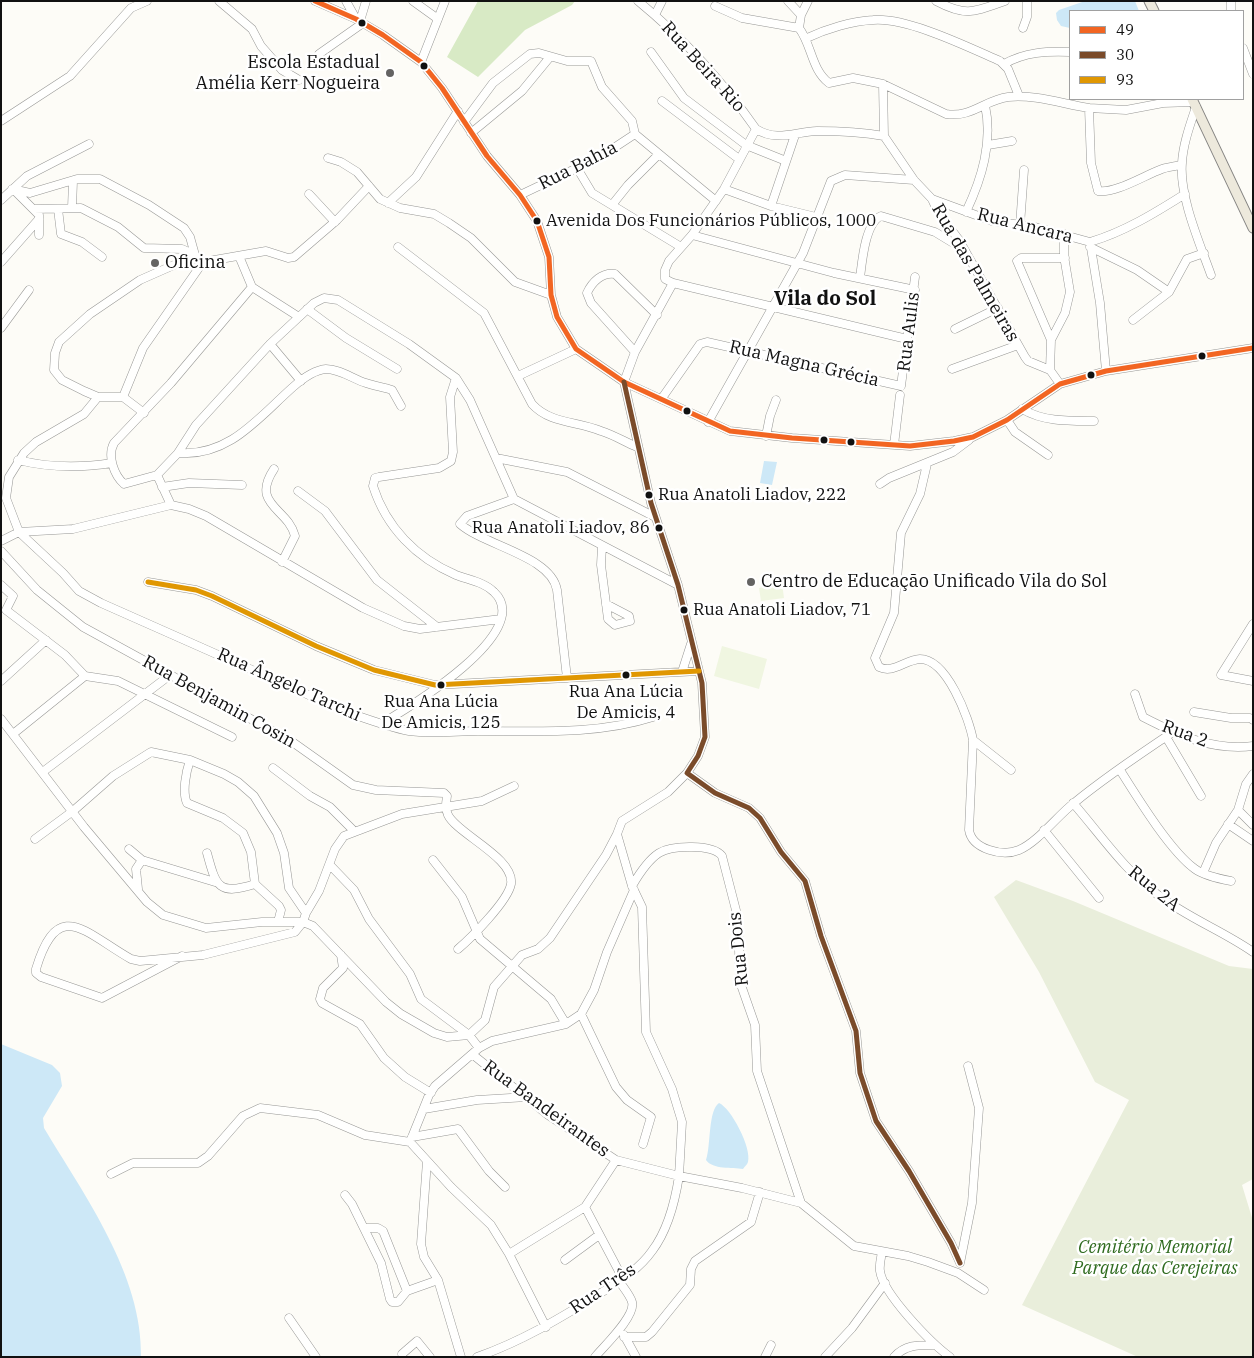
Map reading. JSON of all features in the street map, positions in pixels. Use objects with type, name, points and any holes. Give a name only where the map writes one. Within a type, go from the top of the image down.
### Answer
[{"type":"main road","points":[[1194,102],[1253,228]]},
{"type":"street","points":[[1,121],[70,76],[129,5],[147,1]]},
{"type":"street","points":[[219,1],[252,29],[260,46],[282,70],[299,80]]},
{"type":"street","points":[[315,1],[360,21],[421,62],[458,111],[471,133],[496,167],[520,195],[537,221],[549,257],[551,295],[561,327],[576,349],[624,382],[662,398],[708,422],[739,433],[894,445],[925,445],[973,437]]},
{"type":"street","points":[[346,1],[360,21]]},
{"type":"street","points":[[319,54],[360,21],[366,1]]},
{"type":"street","points":[[413,1],[438,19]]},
{"type":"street","points":[[421,62],[445,1]]},
{"type":"street","name":"Rua Beira Rio","points":[[638,1],[655,15],[728,91],[756,129],[775,137],[795,135]]},
{"type":"street","points":[[655,15],[662,1]]},
{"type":"street","points":[[788,1],[801,15]]},
{"type":"street","points":[[799,28],[801,15],[808,1]]},
{"type":"street","points":[[936,1],[952,9],[964,12],[1005,1]]},
{"type":"street","points":[[1023,28],[1027,17],[1027,1]]},
{"type":"street","points":[[715,6],[742,18],[799,28],[807,38],[817,69],[828,83],[853,78],[883,84],[946,114],[966,115],[996,99],[1019,96],[1089,108],[1126,110],[1163,103],[1194,102],[1181,165],[1185,194],[1211,275]]},
{"type":"street","points":[[807,38],[855,23],[874,20],[892,21],[923,30],[1004,64],[1019,96]]},
{"type":"street","points":[[1244,51],[1253,74]]},
{"type":"street","points":[[651,52],[684,98],[746,145],[786,161]]},
{"type":"street","points":[[1004,64],[1018,56],[1032,53],[1069,52]]},
{"type":"street","points":[[464,122],[493,83],[530,54],[538,53],[567,61],[592,61],[602,87],[632,121],[635,134],[658,155],[716,201]]},
{"type":"street","points":[[471,133],[522,91],[550,57]]},
{"type":"street","points":[[771,206],[795,135],[816,131],[845,131],[884,136],[883,84]]},
{"type":"street","points":[[662,101],[739,159]]},
{"type":"street","points":[[966,212],[974,193],[988,145],[989,123],[985,105]]},
{"type":"street","points":[[1089,108],[1091,163],[1098,191],[1105,191],[1140,180],[1164,168],[1181,165]]},
{"type":"street","points":[[388,203],[416,177],[458,111]]},
{"type":"street","points":[[756,129],[724,189],[692,235],[669,261],[664,275],[665,279],[673,283],[772,305],[907,339]]},
{"type":"street","name":"Rua Bahía","points":[[520,195],[577,168],[635,134]]},
{"type":"street","name":"Rua das Palmeiras","points":[[884,136],[914,180],[932,199],[938,212],[964,250],[1028,361],[1050,370]]},
{"type":"street","points":[[988,145],[1012,141]]},
{"type":"street","points":[[1,200],[28,176],[90,144]]},
{"type":"street","points":[[612,205],[628,184],[658,155]]},
{"type":"street","points":[[328,158],[349,166],[380,199],[400,208],[434,214],[470,238],[515,282],[551,295]]},
{"type":"street","points":[[577,168],[589,189],[681,247]]},
{"type":"street","points":[[1020,226],[1024,170]]},
{"type":"street","points":[[708,422],[750,351],[772,305],[797,264],[828,187],[835,178],[845,175],[914,180]]},
{"type":"street","points":[[12,189],[30,193],[73,181],[100,179],[173,219],[184,228],[199,258]]},
{"type":"street","points":[[72,208],[73,181]]},
{"type":"street","points":[[144,413],[123,397],[98,397],[56,375],[53,362],[59,342],[90,314],[127,288],[174,265],[199,258],[239,256],[266,251],[288,258],[294,257],[335,222],[369,186]]},
{"type":"street","points":[[12,189],[34,209],[39,219],[39,235]]},
{"type":"street","points":[[724,189],[771,206],[816,217]]},
{"type":"street","points":[[309,194],[335,222]]},
{"type":"street","points":[[1106,372],[1100,303],[1090,245],[1142,220],[1185,194]]},
{"type":"street","name":"Rua Ancara","points":[[932,199],[992,221],[1064,234],[1090,245],[1137,270],[1169,292]]},
{"type":"street","points":[[34,209],[81,208],[118,227],[144,248],[182,249],[199,258]]},
{"type":"street","points":[[58,209],[61,234],[82,242],[102,256]]},
{"type":"street","points":[[860,278],[868,234],[875,222],[882,216],[935,232],[964,250]]},
{"type":"street","points":[[1,262],[39,219]]},
{"type":"street","points":[[1051,340],[1065,313],[1070,292],[1064,234]]},
{"type":"street","points":[[692,235],[797,264],[915,290]]},
{"type":"street","points":[[398,247],[484,313],[489,319],[532,404],[544,415],[602,431],[637,447]]},
{"type":"street","points":[[1134,320],[1169,292],[1183,263],[1187,259],[1204,253]]},
{"type":"street","points":[[239,256],[252,287],[299,317]]},
{"type":"street","points":[[123,397],[143,348],[199,258]]},
{"type":"street","points":[[1060,384],[1050,370],[1051,340],[1017,261],[1021,258],[1065,258]]},
{"type":"street","points":[[635,352],[591,303],[588,293],[590,288],[603,275],[615,274],[657,315]]},
{"type":"street","name":"Rua Aulis","points":[[901,386],[915,290],[915,278]]},
{"type":"street","points":[[1,719],[147,902],[163,915],[197,927],[214,928],[244,923],[303,922],[317,928],[372,989],[401,1014],[442,1036],[469,1035],[485,1020],[494,987],[522,955],[538,949],[550,938],[606,855],[622,821],[668,792],[687,773],[698,756],[705,737],[703,694],[698,672],[678,585],[655,517],[637,447],[624,382],[635,352],[673,283]]},
{"type":"street","points":[[252,287],[144,413],[114,443],[111,454],[112,463],[121,481],[130,484],[157,474],[178,453],[196,425],[270,344],[307,309],[324,298],[338,300],[409,344],[456,378],[470,400],[514,499],[678,585]]},
{"type":"street","points":[[1,328],[29,290]]},
{"type":"street","points":[[955,329],[998,308]]},
{"type":"street","points":[[307,309],[346,338],[397,368]]},
{"type":"street","name":"Rua Magna Grécia","points":[[662,398],[700,344],[707,342],[901,386]]},
{"type":"street","points":[[270,344],[301,381]]},
{"type":"street","points":[[952,369],[1018,345]]},
{"type":"street","points":[[880,484],[889,478],[953,452],[973,437],[1007,420],[1060,384],[1106,372],[1253,348]]},
{"type":"street","points":[[518,376],[576,349]]},
{"type":"street","points":[[178,453],[198,454],[223,446],[301,381],[312,374],[332,369],[365,383],[392,390],[401,406]]},
{"type":"street","points":[[381,724],[441,686],[491,640],[498,631],[501,619],[500,600],[490,588],[441,567],[399,535],[387,519],[376,494],[374,482],[379,477],[439,468],[451,461],[453,452],[450,397],[456,378]]},
{"type":"street","name":"Rua Aulis","points":[[894,445],[900,395]]},
{"type":"street","points":[[18,532],[6,498],[10,477],[18,460],[36,442],[84,414],[98,397]]},
{"type":"street","points":[[766,436],[776,400]]},
{"type":"street","points":[[1022,410],[1034,416],[1051,420],[1094,421]]},
{"type":"street","points":[[1007,420],[1015,432],[1048,456]]},
{"type":"street","points":[[496,458],[566,472],[655,517]]},
{"type":"street","points":[[18,460],[57,467],[90,467],[112,463]]},
{"type":"street","points":[[927,464],[920,494],[901,534],[894,613],[875,658],[879,667],[889,670],[920,659],[930,661],[939,668],[958,698],[971,727],[973,740],[970,836],[979,846],[1010,853],[1021,849],[1073,804],[1170,735],[1201,796]]},
{"type":"street","points":[[274,469],[267,480],[266,491],[274,509],[293,528],[295,536],[282,562]]},
{"type":"street","points":[[157,474],[171,505]]},
{"type":"street","points":[[162,487],[189,483],[242,485]]},
{"type":"street","points":[[298,491],[325,510],[377,580],[437,628]]},
{"type":"street","points":[[514,499],[467,516],[460,524],[545,569],[553,576],[557,590],[567,678]]},
{"type":"street","points":[[1,541],[18,532],[73,529],[171,505],[189,509],[206,516],[282,562],[390,621],[412,628],[437,628],[501,619]]},
{"type":"street","name":"Rua Ângelo Tarchi","points":[[18,532],[63,573],[79,592],[347,712],[381,724],[410,731],[559,731],[632,724],[653,717]]},
{"type":"street","points":[[602,546],[601,565],[606,604]]},
{"type":"street","name":"Rua Benjamin Cosin","points":[[1,551],[24,577],[54,605],[84,627],[291,741],[353,785],[389,791],[444,793],[447,796],[445,808]]},
{"type":"street","points":[[148,582],[196,590],[374,670],[441,686],[698,672]]},
{"type":"street","points":[[1,585],[13,596],[4,612],[65,655],[85,676],[118,681],[232,737]]},
{"type":"street","points":[[1253,624],[1220,675],[1253,681]]},
{"type":"street","points":[[1,682],[46,640]]},
{"type":"street","points":[[682,672],[691,644]]},
{"type":"street","points":[[44,771],[170,674]]},
{"type":"street","points":[[13,734],[85,676]]},
{"type":"street","name":"Rua 2","points":[[1135,694],[1143,717],[1170,735],[1220,746],[1253,746]]},
{"type":"street","points":[[1194,712],[1231,718],[1250,718],[1253,720]]},
{"type":"street","points":[[973,740],[1011,770]]},
{"type":"street","points":[[35,840],[73,811],[113,776],[151,752],[190,760],[224,774],[238,782],[254,796],[277,832],[284,853],[289,888],[306,913]]},
{"type":"street","points":[[190,760],[185,798],[187,803],[223,818],[243,833],[251,852],[255,884],[279,906],[281,910],[278,922]]},
{"type":"street","points":[[273,768],[310,796],[330,807],[354,831]]},
{"type":"street","points":[[1120,770],[1164,834],[1190,864],[1203,873],[1231,881]]},
{"type":"street","points":[[687,773],[715,792],[749,808],[760,818],[781,852],[805,881],[820,936],[856,1031],[860,1073],[876,1122],[909,1171],[951,1243],[960,1263]]},
{"type":"street","points":[[1203,873],[1216,842],[1238,810],[1251,778]]},
{"type":"street","points":[[182,956],[102,998],[41,977],[36,973],[45,942],[58,927],[67,925],[83,930],[131,959],[140,961],[182,956],[203,955],[256,940],[291,934],[303,922],[306,913],[319,892],[335,849],[344,836],[402,814],[482,801],[514,786]]},
{"type":"street","name":"Rua 2A","points":[[1073,804],[1135,876],[1191,918],[1231,938],[1253,952]]},
{"type":"street","points":[[445,808],[448,817],[488,848],[510,878],[511,886],[477,932],[458,949]]},
{"type":"street","points":[[1238,810],[1253,825]]},
{"type":"street","points":[[1228,824],[1253,841]]},
{"type":"street","points":[[1044,830],[1099,898]]},
{"type":"street","name":"Rua Três","points":[[477,1357],[513,1343],[546,1327],[635,1270],[658,1242],[669,1219],[679,1176],[682,1122],[672,1089],[652,1050],[646,1032],[645,930],[640,898],[633,888],[617,834]]},
{"type":"street","name":"Rua Dois","points":[[581,1014],[594,990],[633,888],[653,857],[666,850],[707,848],[717,850],[723,858],[738,918],[740,982],[755,1025],[757,1071],[801,1203]]},
{"type":"street","points":[[129,849],[142,860],[215,882],[222,888],[229,889],[255,884]]},
{"type":"street","points":[[207,853],[215,882]]},
{"type":"street","points":[[138,891],[136,869],[142,860]]},
{"type":"street","points":[[433,860],[462,897],[480,939],[551,999],[566,1024]]},
{"type":"street","points":[[330,865],[354,890],[369,919],[410,974],[421,999],[469,1035],[479,1048]]},
{"type":"street","points":[[340,953],[342,968],[323,988],[320,998],[322,1003],[360,1024],[384,1058],[405,1077],[431,1093]]},
{"type":"street","points":[[411,1139],[431,1093],[449,1073],[479,1048],[492,1041],[566,1024],[581,1014],[616,1088],[626,1100],[651,1117],[643,1144]]},
{"type":"street","name":"Rua Bandeirantes","points":[[472,1054],[555,1120],[616,1160],[801,1203]]},
{"type":"street","points":[[958,1273],[972,1203],[979,1108],[968,1066]]},
{"type":"street","points":[[424,1109],[477,1100],[527,1097]]},
{"type":"street","points":[[112,1174],[133,1163],[198,1163],[208,1156],[243,1116],[260,1108],[318,1115],[366,1135],[411,1139],[458,1129],[489,1171],[504,1187]]},
{"type":"street","points":[[411,1139],[427,1161],[491,1225],[509,1254],[546,1327]]},
{"type":"street","points":[[509,1254],[585,1207],[616,1160]]},
{"type":"street","points":[[427,1161],[421,1244],[424,1257],[438,1280],[461,1357]]},
{"type":"street","points":[[624,1337],[646,1337],[652,1332],[690,1285],[691,1270],[695,1261],[750,1222],[760,1192]]},
{"type":"street","points":[[345,1195],[349,1198],[365,1228],[381,1263],[390,1300],[395,1303],[407,1291],[438,1280]]},
{"type":"street","points":[[801,1203],[854,1246],[908,1256],[958,1273],[984,1290]]},
{"type":"street","points":[[585,1207],[632,1302],[632,1310],[621,1326],[594,1357]]},
{"type":"street","points":[[365,1228],[378,1228],[382,1232],[407,1291]]},
{"type":"street","points":[[565,1260],[599,1235]]},
{"type":"street","points":[[882,1252],[880,1272],[885,1283],[913,1323],[933,1345],[950,1357]]},
{"type":"street","points":[[825,1357],[852,1328],[885,1283]]},
{"type":"street","points":[[289,1318],[316,1357]]},
{"type":"street","points":[[621,1326],[624,1337],[636,1357]]},
{"type":"street","points":[[402,1354],[417,1341],[430,1357]]},
{"type":"street","points":[[765,1357],[771,1345]]},
{"type":"street","points":[[894,1357],[906,1347],[933,1345]]},
{"type":"green space","points":[[478,1],[575,1],[572,5],[525,30],[478,77],[447,57]]},
{"type":"green space","points":[[782,583],[784,598],[761,601],[759,588]]},
{"type":"green space","points":[[722,646],[767,659],[759,689],[714,676]]},
{"type":"green space","name":"Cemitério Memorial Parque das Cerejeiras","points":[[1016,880],[1073,901],[1229,966],[1253,969],[1253,1179],[1242,1185],[1253,1221],[1253,1357],[1138,1357],[1022,1305],[1129,1100],[1095,1082],[1039,972],[994,897]]},
{"type":"water","points":[[1085,1],[1135,1],[1139,10],[1069,10],[1069,28],[1061,26],[1057,20],[1056,13],[1059,10]]},
{"type":"water","points":[[764,461],[777,462],[772,485],[760,483]]},
{"type":"water","points":[[1,1044],[52,1065],[60,1073],[62,1086],[43,1118],[44,1128],[93,1208],[122,1266],[139,1326],[141,1357],[1,1357]]},
{"type":"water","points":[[719,1103],[724,1106],[735,1120],[744,1138],[748,1162],[743,1169],[718,1167],[706,1160],[711,1120],[715,1107]]},
{"type":"transit line","name":"49","points":[[315,1],[356,19],[383,35],[421,62],[442,88],[487,156],[520,195],[537,221],[549,257],[551,295],[557,317],[576,349],[624,382],[730,431],[792,438],[910,446],[954,441],[973,437],[1007,420],[1060,384],[1106,371],[1253,348]]},
{"type":"transit line","name":"30","points":[[624,382],[651,503],[678,585],[702,683],[705,737],[698,756],[687,773],[715,793],[749,808],[760,818],[781,852],[805,881],[821,936],[856,1031],[860,1073],[876,1121],[909,1171],[951,1243],[960,1263]]},
{"type":"transit line","name":"93","points":[[148,582],[196,590],[316,646],[374,670],[435,685],[699,671]]},
{"type":"place","name":"Escola Estadual Amélia Kerr Nogueira","points":[[390,73]]},
{"type":"place","name":"Avenida Dos Funcionários Públicos, 1000","points":[[537,221]]},
{"type":"place","name":"Oficina","points":[[155,263]]},
{"type":"place","name":"Rua Anatoli Liadov, 222","points":[[649,495]]},
{"type":"place","name":"Rua Anatoli Liadov, 86","points":[[659,528]]},
{"type":"place","name":"Centro de Educação Unificado Vila do Sol","points":[[751,582]]},
{"type":"place","name":"Rua Anatoli Liadov, 71","points":[[684,610]]},
{"type":"place","name":"Rua Ana Lúcia De Amicis, 4","points":[[626,675]]},
{"type":"place","name":"Rua Ana Lúcia De Amicis, 125","points":[[441,685]]},
{"type":"district","name":"Vila do Sol","points":[[825,299]]}]
